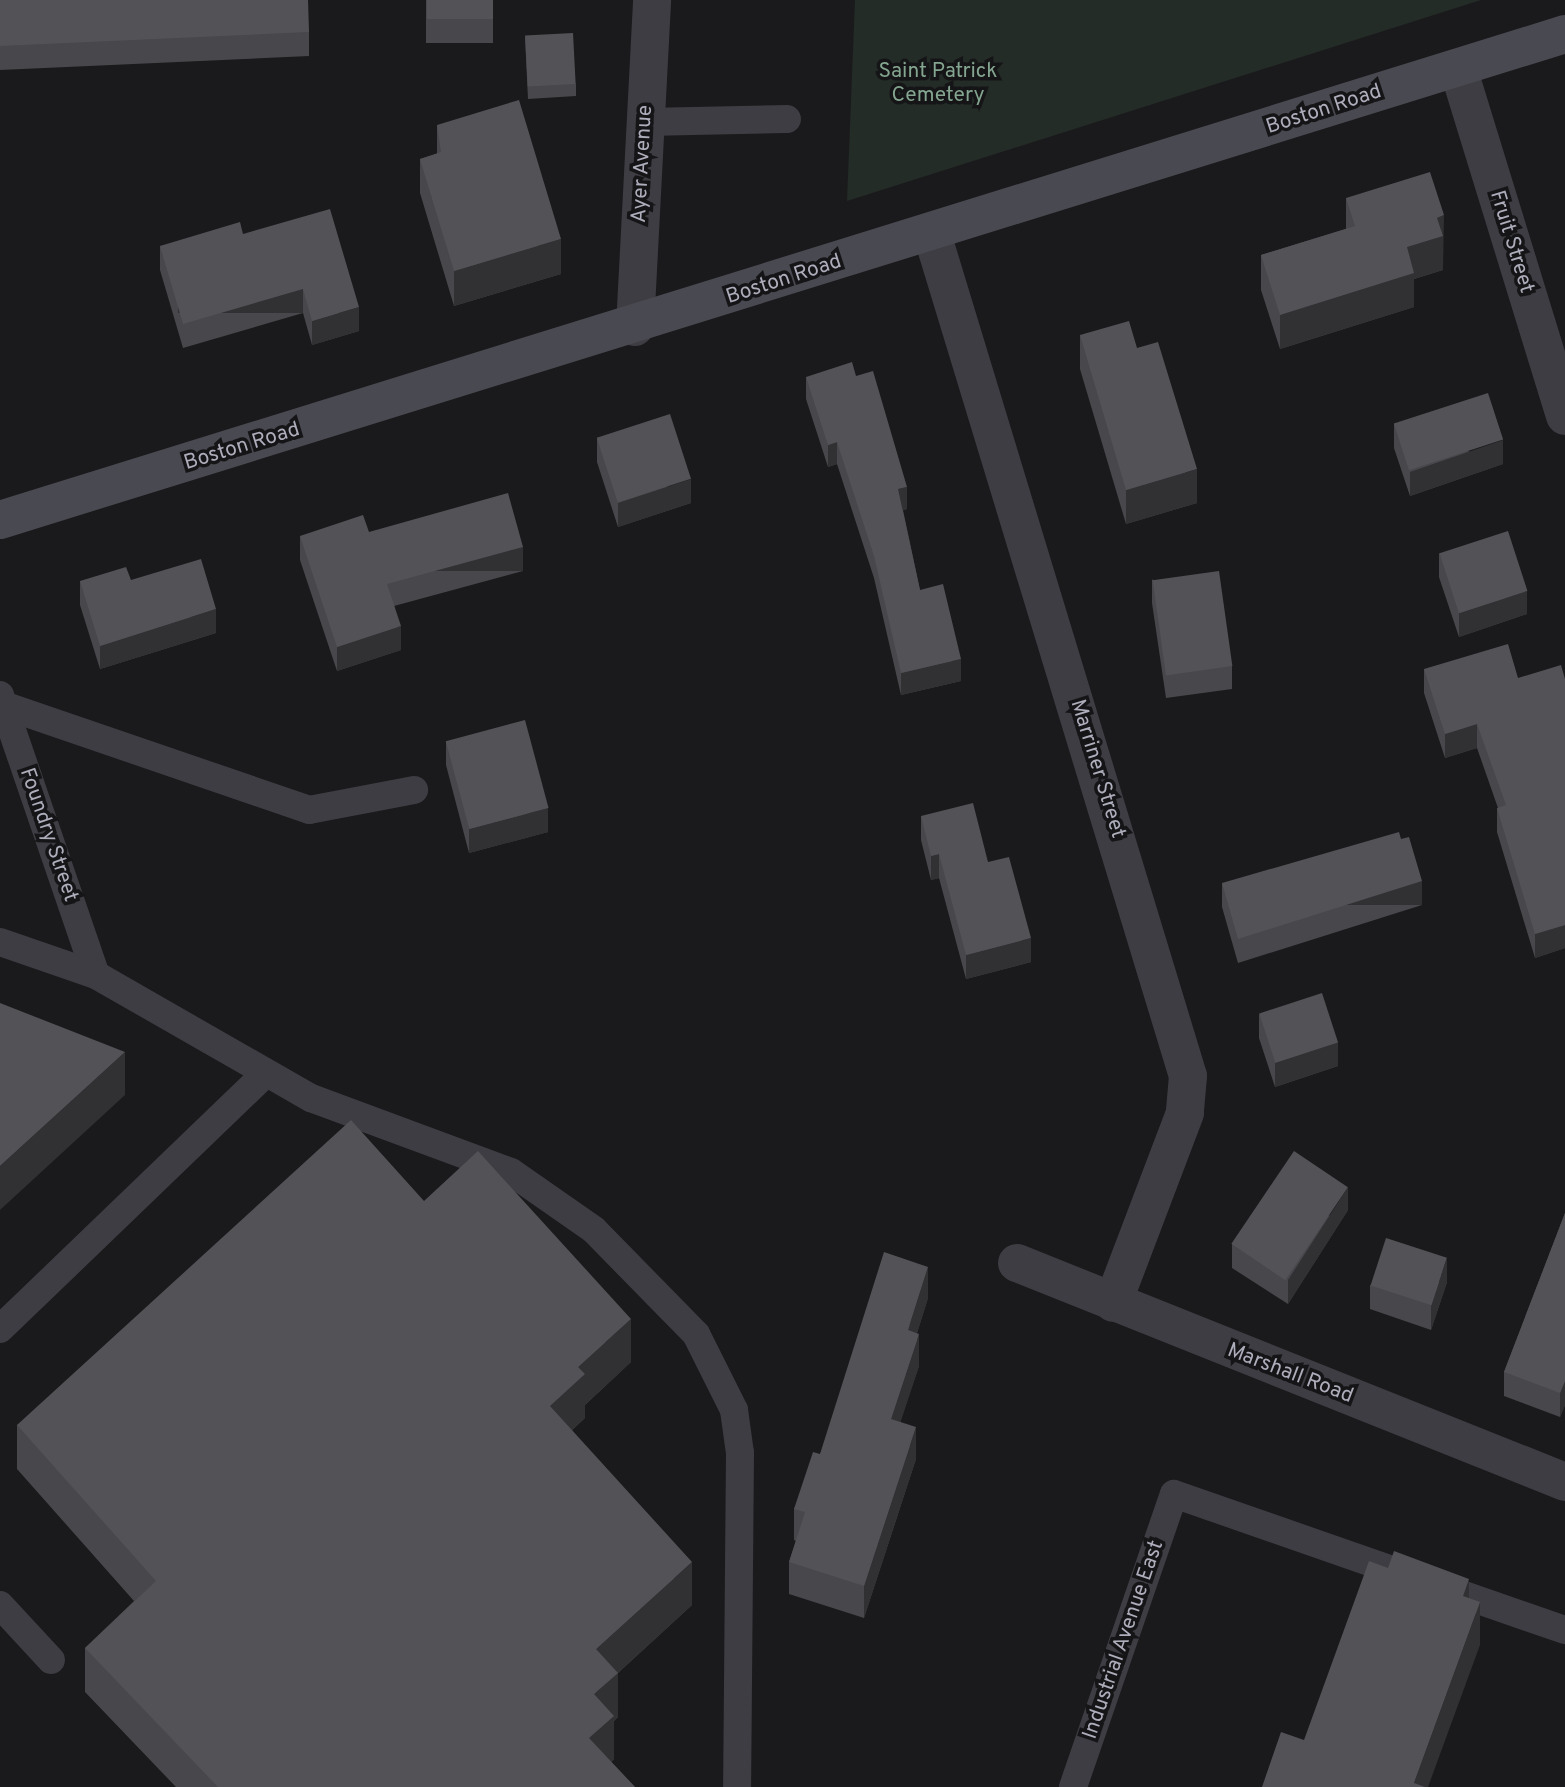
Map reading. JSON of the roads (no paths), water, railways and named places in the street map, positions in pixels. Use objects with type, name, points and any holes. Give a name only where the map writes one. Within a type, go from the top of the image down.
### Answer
[{"type":"main road","name":"Boston Road","points":[[0,520],[635,327],[1565,34]]},
{"type":"street","name":"Ayer Avenue","points":[[635,327],[652,0]]},
{"type":"street","name":"Fruit Street","points":[[1458,68],[1565,416]]},
{"type":"street","name":"Marriner Street","points":[[932,234],[1188,1076],[1185,1113],[1113,1303]]},
{"type":"street","name":"Marshall Road","points":[[1017,1263],[1565,1482]]},
{"type":"lane","points":[[646,122],[786,119]]},
{"type":"lane","points":[[2,700],[309,810],[414,790]]},
{"type":"lane","name":"Foundry Street","points":[[2,700],[96,975]]},
{"type":"lane","points":[[0,942],[96,975],[264,1076],[511,1172],[553,1196],[703,1345],[734,1410],[740,1452],[737,1787]]},
{"type":"lane","points":[[0,1329],[264,1076]]},
{"type":"lane","name":"Industrial Avenue East","points":[[1073,1787],[1174,1494],[1565,1630]]},
{"type":"lane","points":[[0,1605],[51,1660]]},
{"type":"park label","name":"Saint Patrick Cemetery","points":[[938,84]]}]
